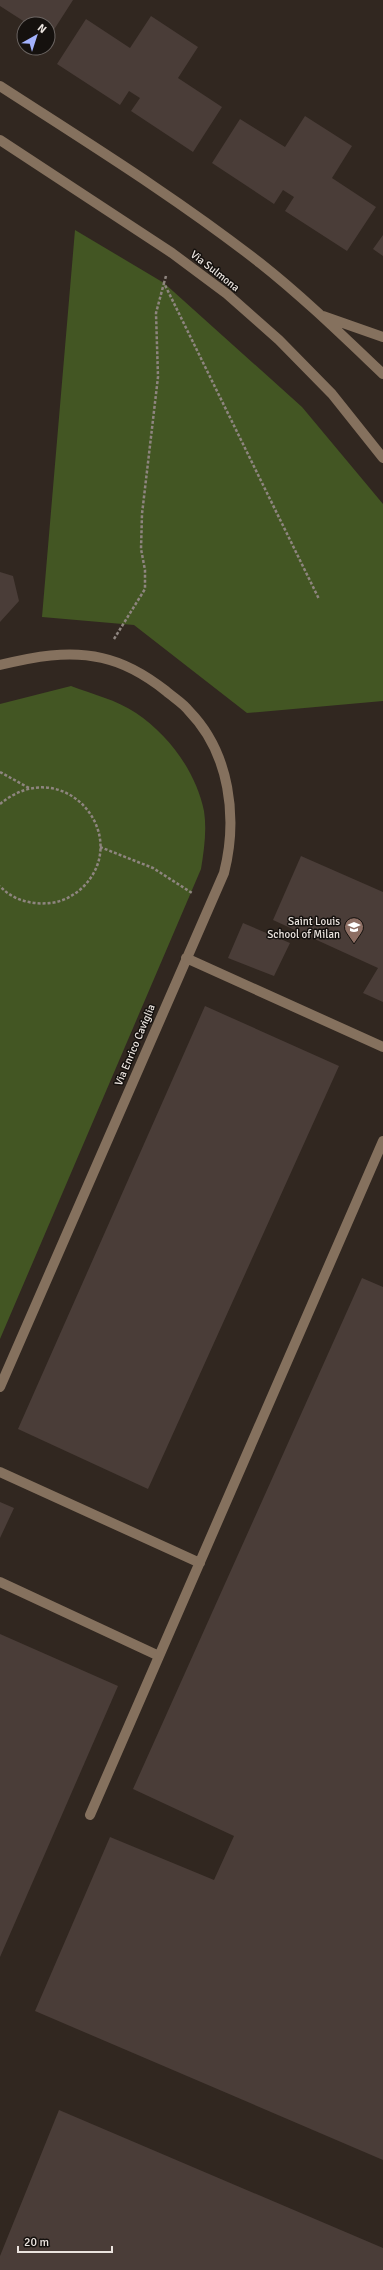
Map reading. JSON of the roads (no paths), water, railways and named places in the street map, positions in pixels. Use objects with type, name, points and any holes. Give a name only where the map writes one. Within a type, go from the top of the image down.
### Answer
[{"type":"street","points":[[0,86],[182,204],[261,264],[320,315],[383,374]]},
{"type":"street","name":"Via Sulmona","points":[[0,140],[172,253],[227,294],[279,340],[332,394],[383,458]]},
{"type":"street","points":[[320,315],[383,337]]},
{"type":"street","name":"Via Enrico Caviglia","points":[[0,665],[52,655],[78,654],[102,658],[129,667],[158,685],[189,710],[206,731],[219,758],[226,782],[231,814],[230,841],[224,873],[0,1387]]},
{"type":"street","points":[[186,958],[383,1047]]},
{"type":"street","points":[[90,1815],[383,1141]]},
{"type":"street","points":[[0,1472],[200,1563]]},
{"type":"street","points":[[0,1582],[159,1656]]},
{"type":"place","name":"Saint Louis School of Milan","points":[[354,944]]}]
